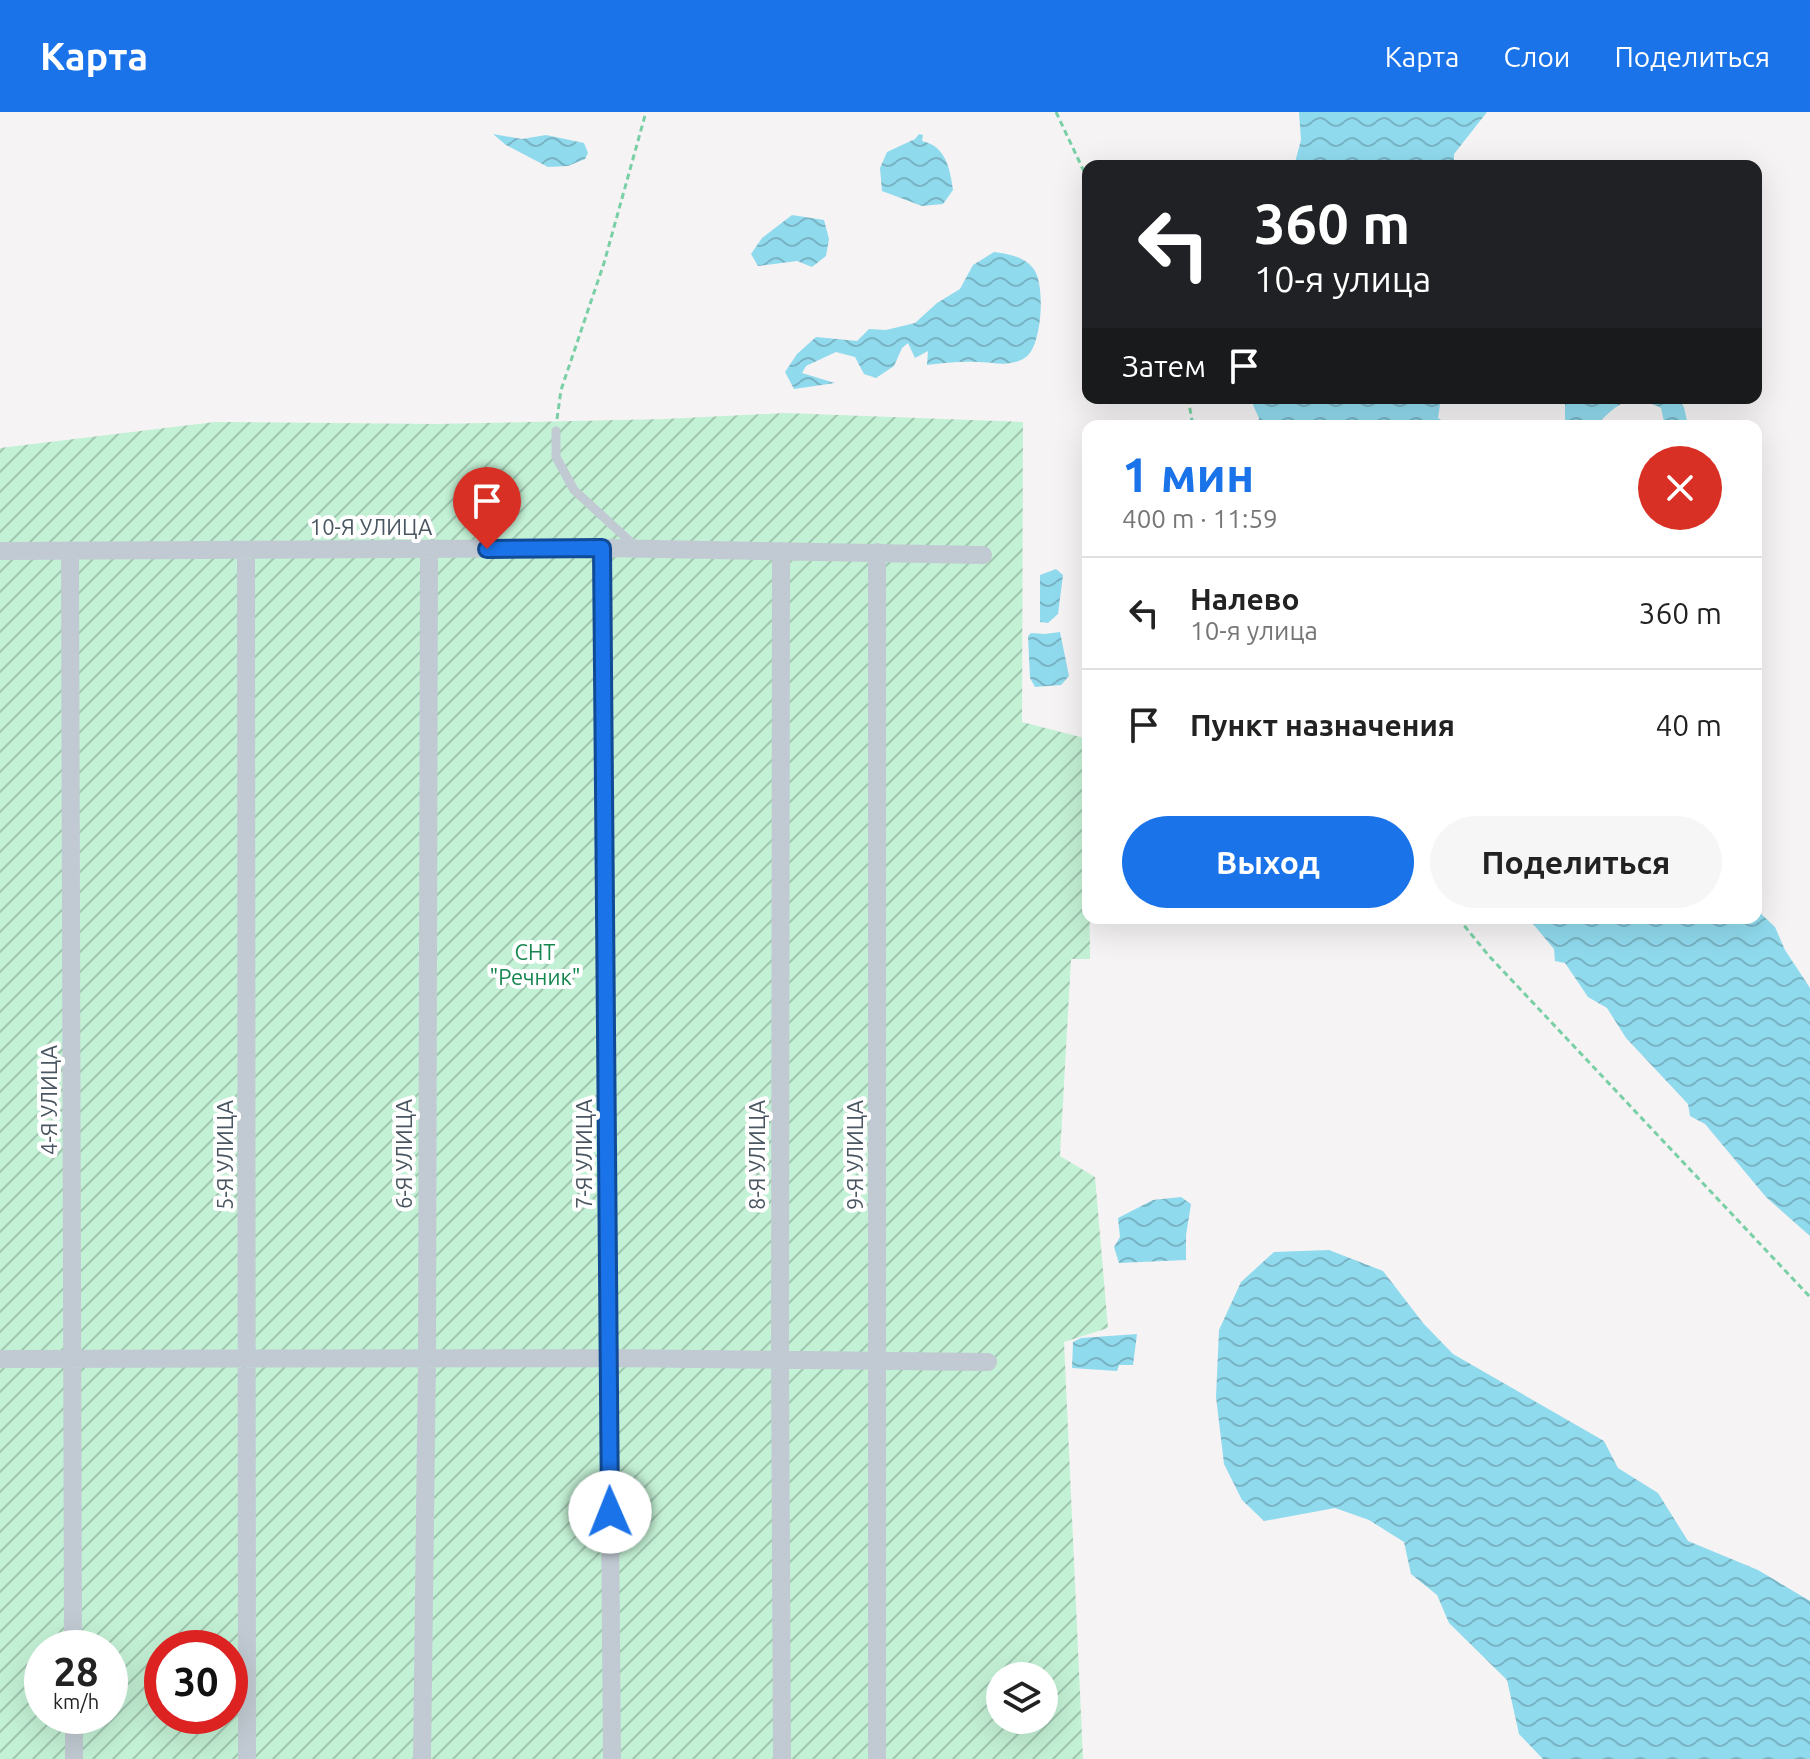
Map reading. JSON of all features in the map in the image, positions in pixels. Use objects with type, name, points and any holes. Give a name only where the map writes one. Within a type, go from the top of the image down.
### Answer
[{"type":"street","name":"10-Я УЛИЦА","points":[[0,551],[602,548],[983,555]]},
{"type":"street","name":"7-Я УЛИЦА","points":[[602,548],[612,1759]]},
{"type":"street","name":"6-Я УЛИЦА","points":[[422,1759],[427,1358],[429,549]]},
{"type":"street","name":"5-Я УЛИЦА","points":[[246,550],[247,1759]]},
{"type":"street","name":"4-Я УЛИЦА","points":[[70,551],[73,1630]]},
{"type":"street","name":"8-Я УЛИЦА","points":[[781,551],[782,1759]]},
{"type":"street","name":"9-Я УЛИЦА","points":[[877,552],[877,1759]]},
{"type":"street","points":[[0,1359],[609,1358],[988,1362]]},
{"type":"street","points":[[74,1734],[74,1759]]},
{"type":"lane","points":[[556,431],[556,457],[574,490],[638,549]]},
{"type":"path","points":[[556,431],[561,390],[604,263],[646,112]]},
{"type":"path","points":[[1056,112],[1082,167]]},
{"type":"path","points":[[1463,924],[1489,956],[1810,1297]]},
{"type":"green space","name":"СНТ \"Речник\"","points":[[785,413],[1023,422],[1022,722],[1082,737],[1082,924],[1090,924],[1090,959],[1071,959],[1060,1156],[1095,1177],[1108,1328],[1064,1342],[1083,1759],[0,1759],[0,448],[215,422],[436,424]]},
{"type":"water","points":[[1299,112],[1487,112],[1454,154],[1454,160],[1296,160],[1301,140]]},
{"type":"water","points":[[493,134],[522,139],[546,135],[584,143],[588,153],[585,159],[568,166],[548,167],[506,145]]},
{"type":"water","points":[[919,134],[923,135],[922,141],[942,153],[948,167],[953,190],[943,204],[922,206],[882,191],[880,168],[887,152]]},
{"type":"water","points":[[792,215],[824,220],[829,239],[826,256],[812,267],[797,261],[758,266],[751,254],[762,238]]},
{"type":"water","points":[[994,252],[1025,261],[1037,276],[1041,300],[1039,328],[1036,341],[1026,357],[1008,363],[927,365],[928,351],[915,358],[908,343],[902,348],[894,366],[876,378],[864,374],[855,357],[836,352],[806,366],[802,373],[835,383],[794,389],[785,372],[797,354],[816,337],[857,341],[869,329],[886,330],[915,323],[937,303],[960,289],[973,265]]},
{"type":"water","points":[[1440,404],[1438,418],[1442,420],[1259,420],[1253,405]]},
{"type":"water","points":[[1565,404],[1622,404],[1602,420],[1565,420]]},
{"type":"water","points":[[1652,404],[1682,404],[1687,420],[1664,420],[1661,408]]},
{"type":"water","points":[[1056,569],[1063,575],[1058,614],[1048,623],[1040,622],[1040,575]]},
{"type":"water","points":[[1060,632],[1069,676],[1061,685],[1035,687],[1030,678],[1028,636],[1031,633]]},
{"type":"water","points":[[1762,915],[1775,927],[1785,950],[1810,988],[1810,1236],[1766,1197],[1705,1124],[1690,1116],[1688,1104],[1626,1038],[1607,1008],[1588,997],[1565,963],[1555,961],[1554,949],[1533,924],[1762,924]]},
{"type":"water","points":[[1181,1197],[1191,1204],[1186,1260],[1119,1263],[1114,1247],[1120,1237],[1118,1218],[1153,1200]]},
{"type":"water","points":[[1329,1250],[1383,1271],[1423,1323],[1453,1354],[1604,1441],[1618,1468],[1658,1493],[1688,1541],[1758,1570],[1810,1601],[1810,1759],[1543,1759],[1519,1734],[1507,1680],[1449,1623],[1437,1595],[1411,1574],[1404,1542],[1369,1520],[1335,1508],[1264,1521],[1242,1500],[1224,1464],[1216,1397],[1219,1330],[1241,1282],[1274,1252]]},
{"type":"water","points":[[1137,1334],[1133,1365],[1119,1365],[1117,1371],[1072,1368],[1073,1342],[1081,1338]]},
{"type":"route","points":[[487,549],[602,548],[610,1512]]}]
